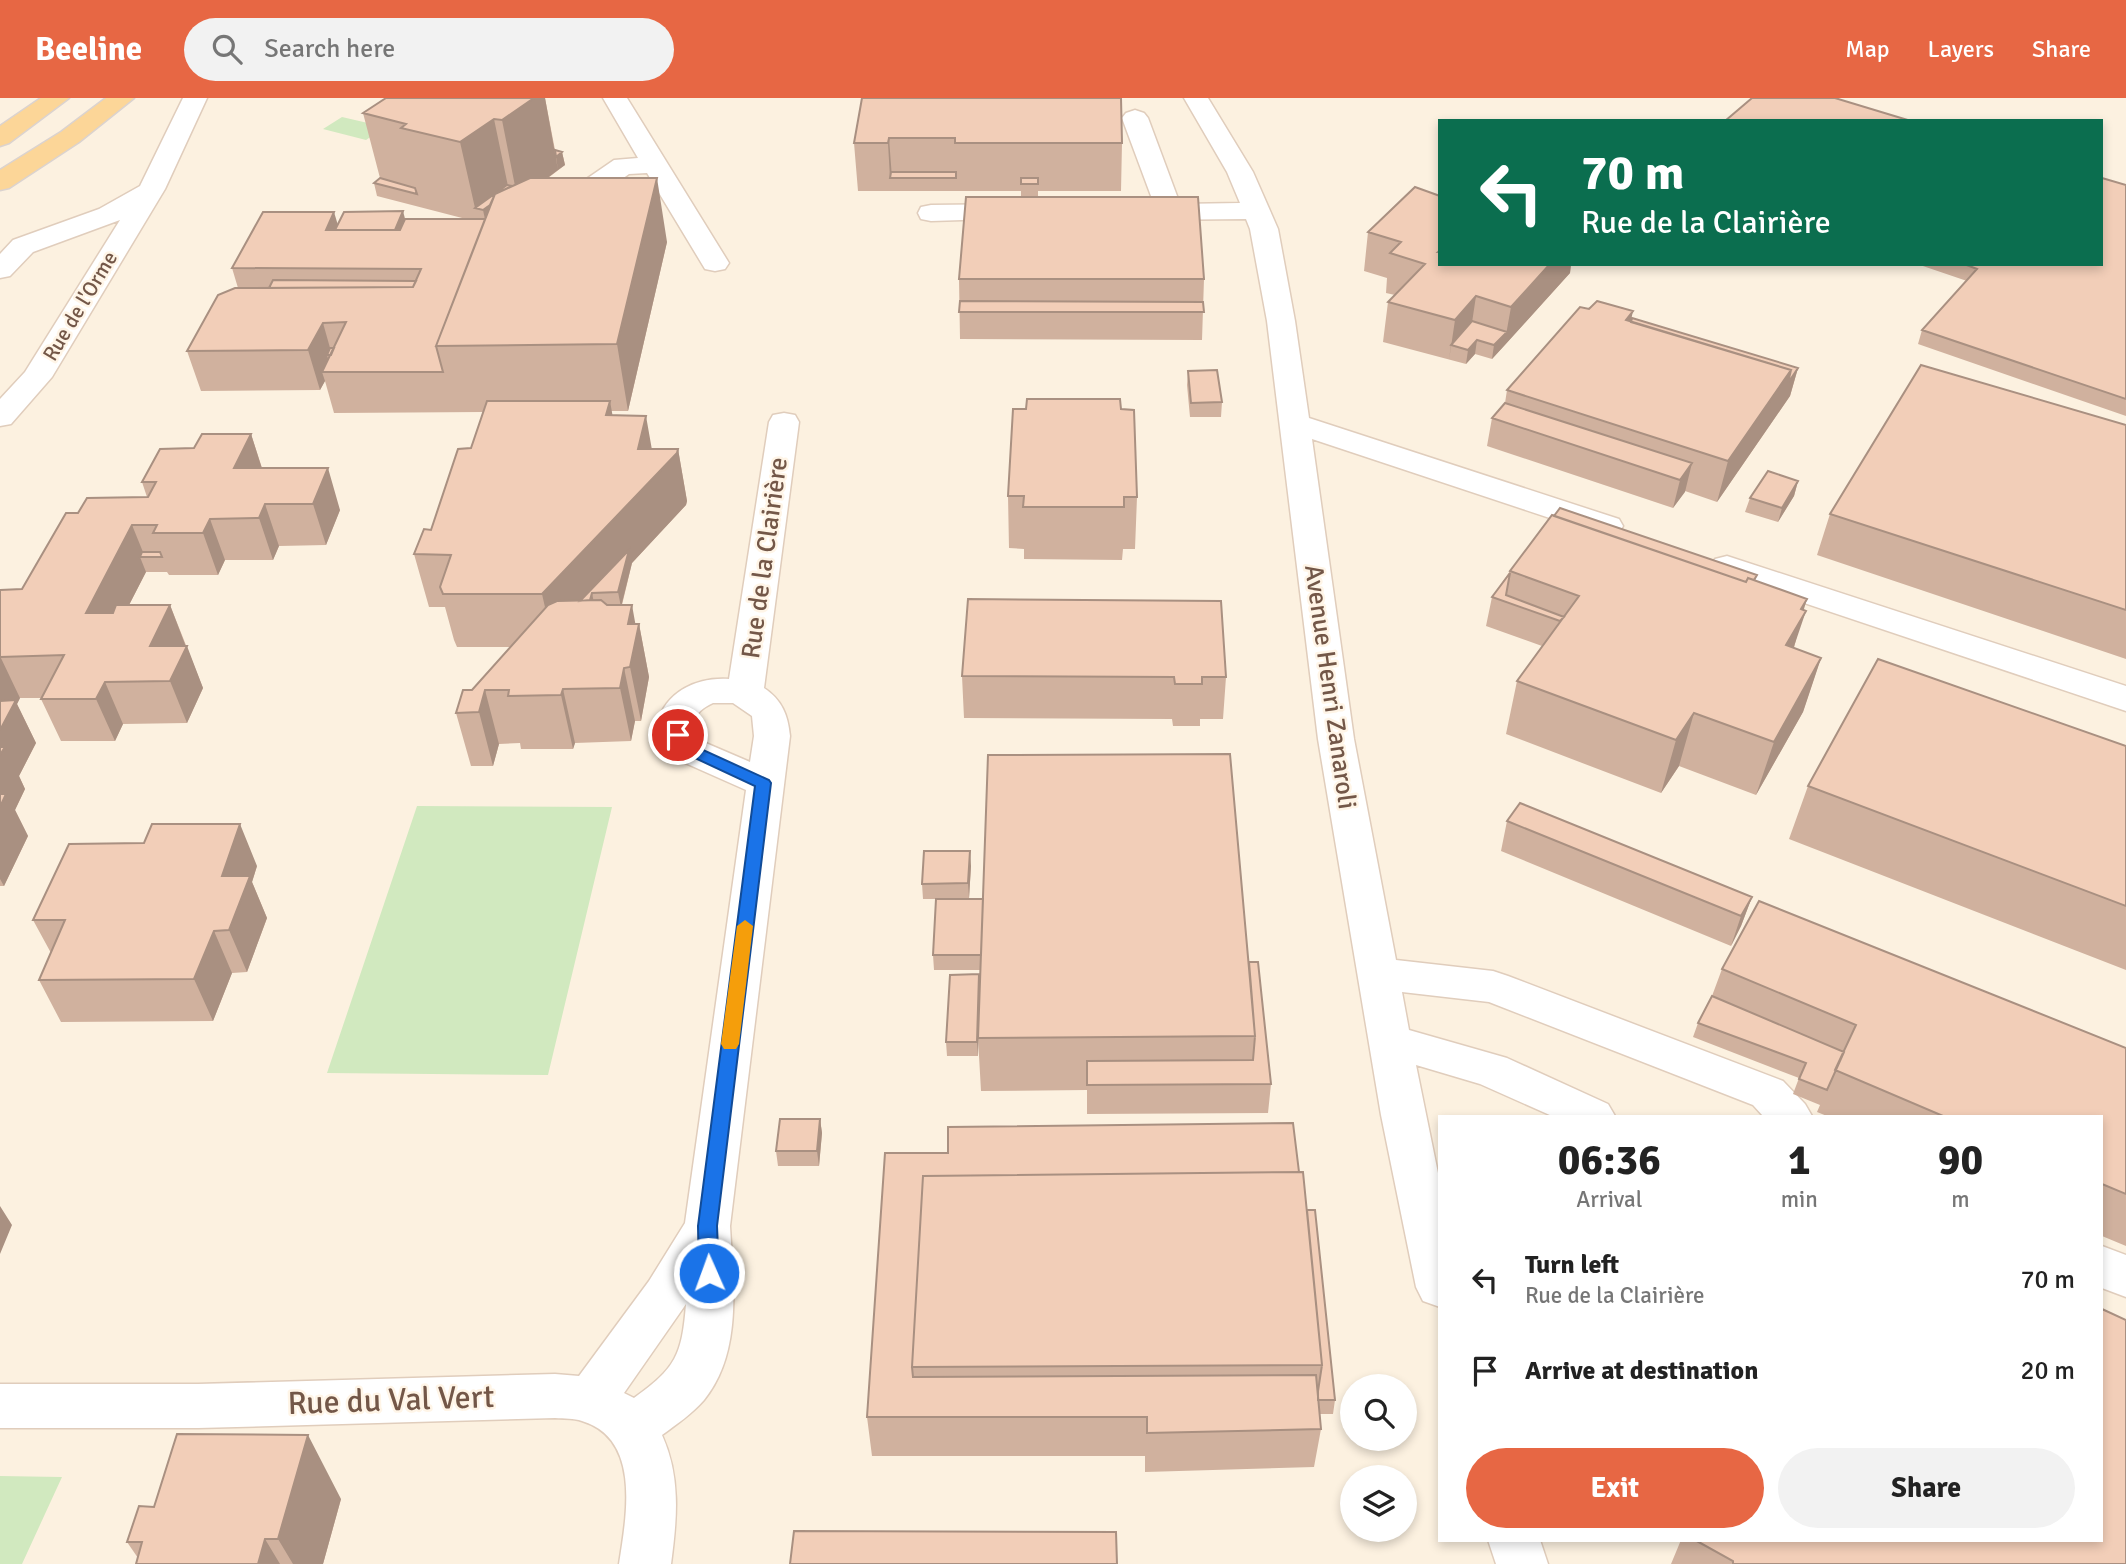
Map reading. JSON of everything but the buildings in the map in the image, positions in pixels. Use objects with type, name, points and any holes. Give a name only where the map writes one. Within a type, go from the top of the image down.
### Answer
[{"type":"main road","points":[[0,138],[57,98]]},
{"type":"main road","points":[[0,182],[70,137],[122,98]]},
{"type":"street","name":"Rue de l'Orme","points":[[3,412],[37,377],[152,189],[195,98]]},
{"type":"street","points":[[615,98],[715,263]]},
{"type":"street","name":"Avenue Henri Zanaroli","points":[[1196,98],[1240,172],[1264,229],[1281,321],[1336,739],[1390,1041],[1438,1273]]},
{"type":"street","points":[[1135,118],[1170,212]]},
{"type":"street","points":[[539,226],[623,166],[656,165]]},
{"type":"street","name":"Rue de l'Orme","points":[[0,270],[23,246],[109,215],[127,207],[152,189]]},
{"type":"street","points":[[1117,212],[1257,211]]},
{"type":"street","points":[[931,213],[1037,212]]},
{"type":"street","points":[[61,231],[94,234],[106,240],[114,250]]},
{"type":"street","name":"Rue de la Clairière","points":[[745,694],[785,422]]},
{"type":"street","points":[[1293,423],[1641,537]]},
{"type":"street","points":[[1727,566],[2126,699]]},
{"type":"street","name":"Rue de la Clairière","points":[[632,1429],[692,1377],[704,1347],[710,1297],[707,1226],[763,783],[772,736],[770,717],[756,699],[745,694],[721,690],[706,692],[680,709],[675,724],[687,749],[763,783]]},
{"type":"street","points":[[1378,974],[1493,987],[1768,1093],[1789,1115]]},
{"type":"street","points":[[1390,1041],[1492,1070],[1591,1115]]},
{"type":"street","points":[[590,1400],[666,1295],[707,1226]]},
{"type":"street","points":[[2103,1266],[2126,1277]]},
{"type":"street","name":"Rue du Val Vert","points":[[0,1406],[198,1406],[555,1396],[590,1400],[612,1410],[632,1429],[646,1453],[652,1477],[645,1564]]},
{"type":"street","points":[[1515,1542],[1522,1564]]},
{"type":"green space","points":[[342,117],[385,127],[366,140],[323,129]]},
{"type":"green space","points":[[417,806],[612,807],[548,1075],[327,1073]]},
{"type":"green space","points":[[0,1476],[62,1477],[22,1564],[0,1564]]},
{"type":"slow traffic","points":[[730,1044],[745,926]]},
{"type":"route","points":[[678,735],[687,749],[763,783],[707,1226],[709,1273]]}]
